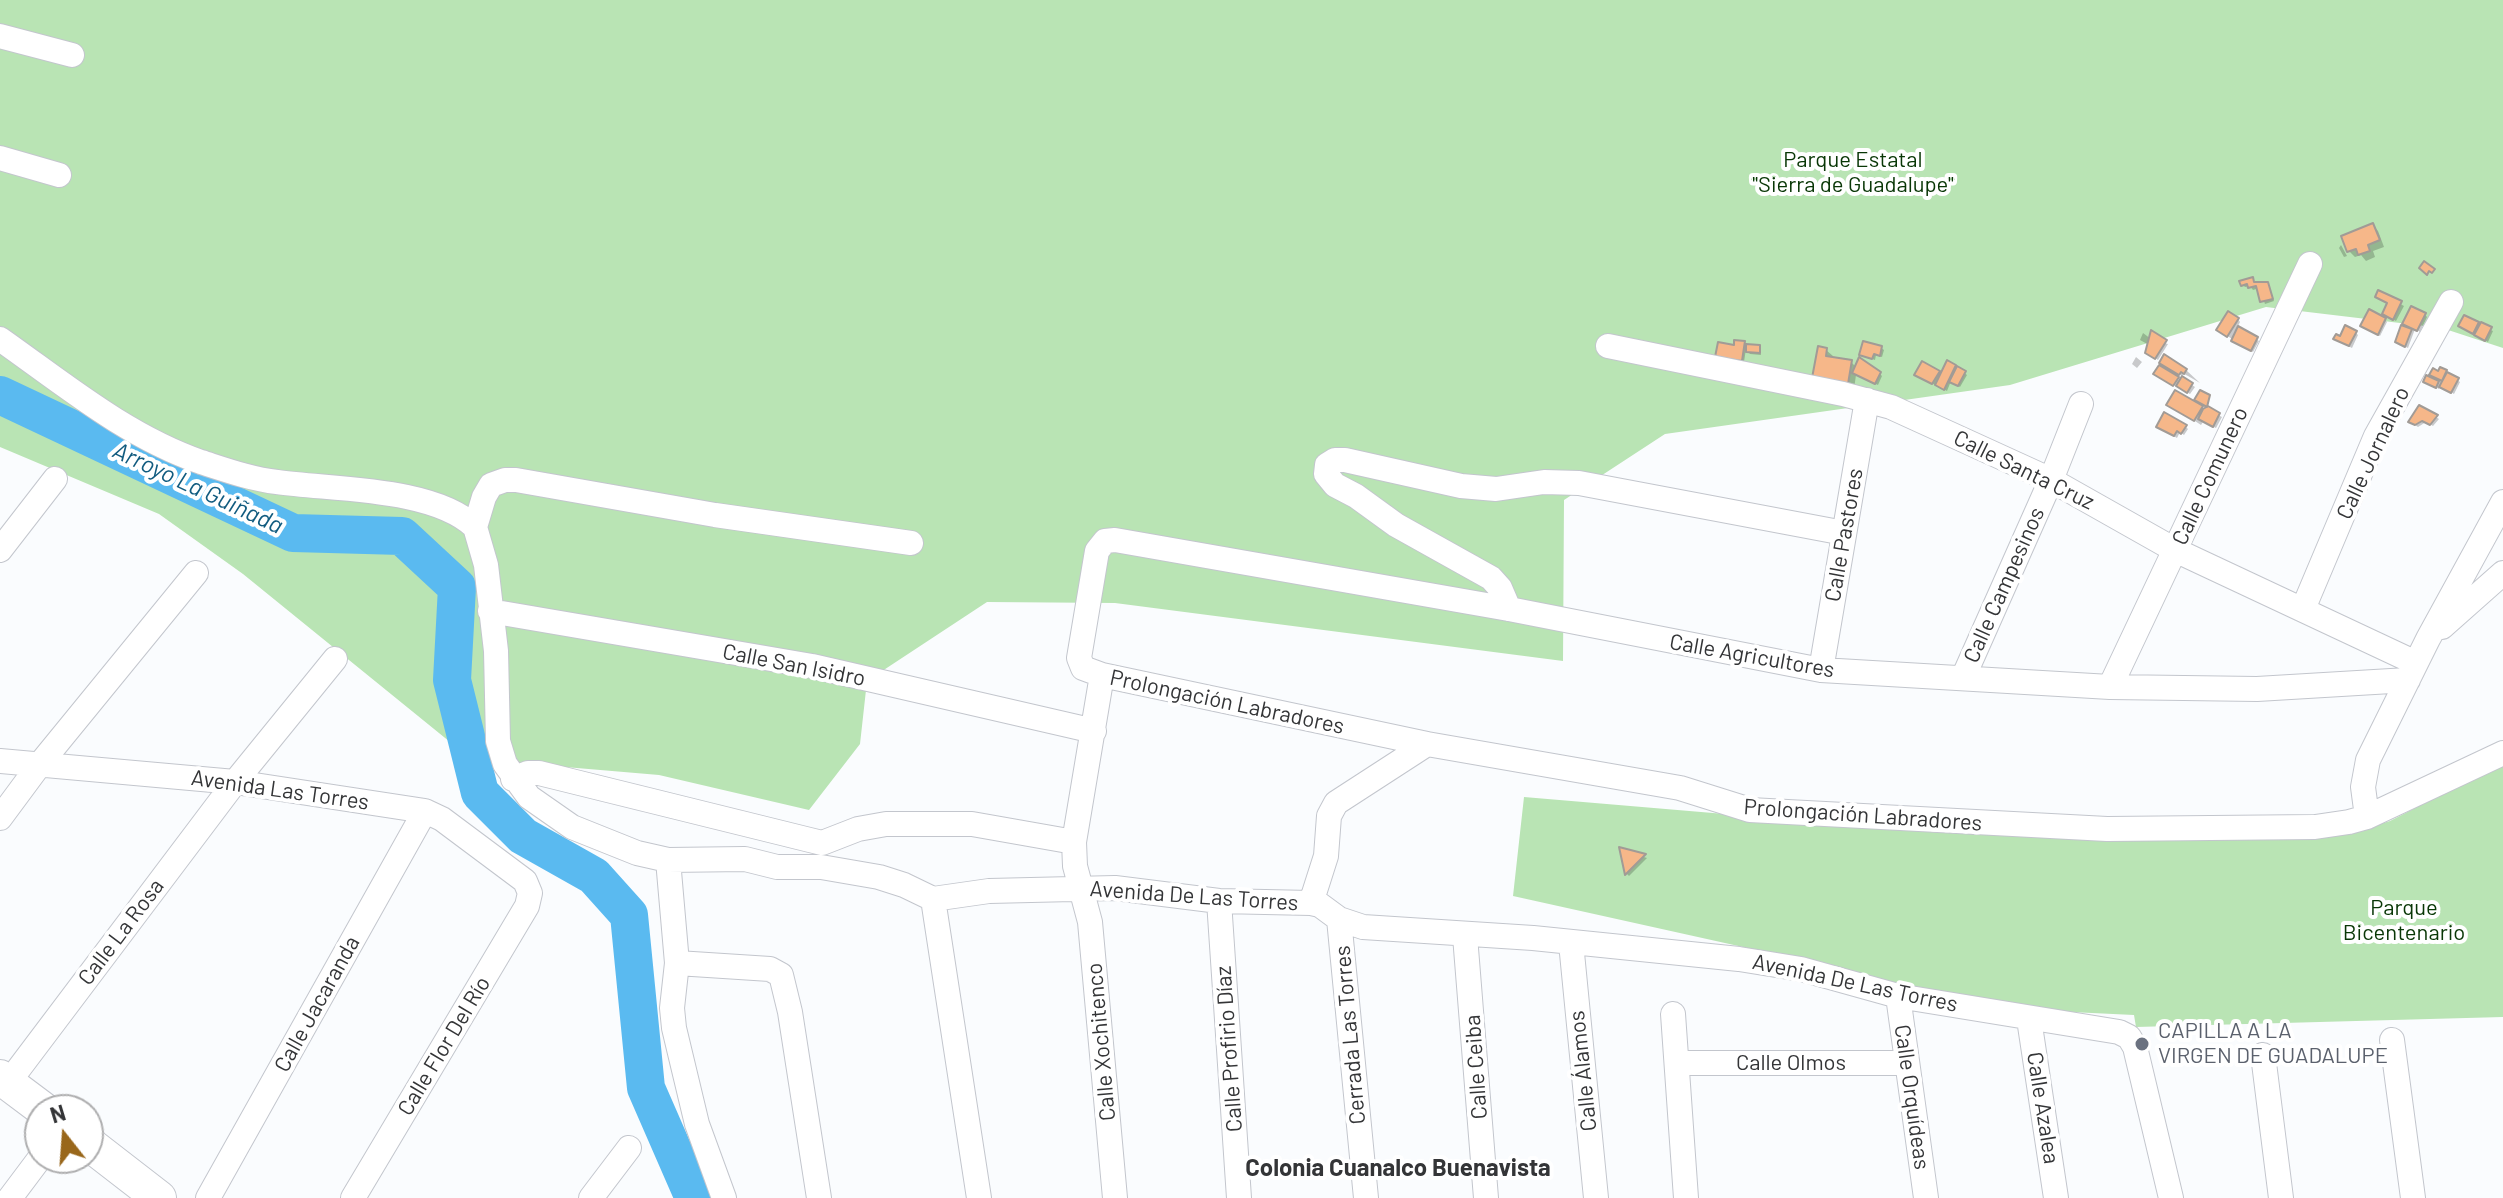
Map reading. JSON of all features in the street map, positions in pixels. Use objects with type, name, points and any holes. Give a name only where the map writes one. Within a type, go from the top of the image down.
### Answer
[{"type":"street","points":[[0,36],[72,55]]},
{"type":"street","points":[[0,158],[59,175]]},
{"type":"street","name":"Calle Comunero","points":[[2110,687],[2310,264]]},
{"type":"street","name":"Calle Jornalero","points":[[2303,609],[2376,436],[2451,302]]},
{"type":"street","points":[[0,339],[123,426],[197,461],[240,475],[276,482],[353,489],[421,501],[454,512],[475,527]]},
{"type":"street","name":"Calle Santa Cruz","points":[[1608,346],[1891,407],[2051,480],[2175,550],[2303,609],[2412,671]]},
{"type":"street","name":"Calle Pastores","points":[[1821,670],[1867,400]]},
{"type":"street","name":"Calle Campesinos","points":[[1963,678],[2051,480],[2081,404]]},
{"type":"street","points":[[1509,609],[1500,588],[1491,578],[1414,536],[1335,485],[1326,474],[1327,465],[1335,460],[1345,460],[1461,486],[1496,489],[1544,482],[1579,483],[1844,533]]},
{"type":"street","points":[[0,550],[55,479]]},
{"type":"street","points":[[911,543],[715,515],[516,480],[497,482],[486,490],[475,527],[486,565],[496,651],[498,741],[513,779],[529,797],[572,827],[637,853],[668,860],[745,859],[777,867],[822,855],[858,829],[886,824],[972,824],[1074,842]]},
{"type":"street","points":[[2367,817],[2363,787],[2368,760],[2428,639],[2503,502]]},
{"type":"street","name":"Calle Agricultores","points":[[1105,541],[1115,540],[1509,609],[1821,670],[2110,687],[2257,689],[2412,671]]},
{"type":"street","name":"Calle Xochitenco","points":[[1105,541],[1097,551],[1079,658],[1092,670],[1094,731],[1074,842],[1075,866],[1090,922],[1115,1198]]},
{"type":"street","points":[[0,818],[40,764],[196,573]]},
{"type":"street","points":[[2428,639],[2503,573]]},
{"type":"street","name":"Calle San Isidro","points":[[490,611],[812,666],[1094,731]]},
{"type":"street","name":"Calle La Rosa","points":[[4,1080],[235,782],[335,659]]},
{"type":"street","name":"Prolongación Labradores","points":[[1092,670],[1427,744],[1680,788],[1750,810],[2107,829],[2315,827],[2367,817],[2503,753]]},
{"type":"street","points":[[1311,903],[1326,856],[1329,816],[1336,803],[1427,744]]},
{"type":"street","name":"Avenida Las Torres","points":[[0,761],[235,782],[425,811],[442,819],[525,881],[530,893]]},
{"type":"street","points":[[513,779],[528,773],[539,773],[790,833],[822,855],[933,899],[979,1198]]},
{"type":"street","name":"Calle Jacaranda","points":[[208,1198],[425,811]]},
{"type":"street","points":[[668,860],[677,963],[672,1008],[674,1028],[697,1124],[724,1198]]},
{"type":"street","name":"Avenida De Las Torres","points":[[933,899],[989,891],[1115,888],[1219,901],[1311,903],[1320,905],[1339,919],[1363,927],[1533,938],[1739,959],[1801,969],[1898,996],[2119,1032],[2129,1037],[2135,1047],[2171,1198]]},
{"type":"street","name":"Calle Flor Del Río","points":[[353,1198],[527,906],[530,893]]},
{"type":"street","name":"Calle Profirio Díaz","points":[[1219,901],[1239,1198]]},
{"type":"street","name":"Cerrada Las Torres","points":[[1339,919],[1366,1198]]},
{"type":"street","name":"Calle Ceiba","points":[[1465,936],[1486,1198]]},
{"type":"street","name":"Calle Álamos","points":[[1571,943],[1596,1198]]},
{"type":"street","points":[[677,963],[732,964],[770,969],[781,975],[790,1012],[819,1198]]},
{"type":"street","name":"Calle Orquídeas","points":[[1898,996],[1926,1198]]},
{"type":"street","points":[[1673,1014],[1686,1198]]},
{"type":"street","name":"Calle Azalea","points":[[2029,1019],[2056,1198]]},
{"type":"street","points":[[2392,1040],[2413,1198]]},
{"type":"street","points":[[2263,1055],[2281,1198]]},
{"type":"street","name":"Calle Olmos","points":[[1677,1063],[1906,1063]]},
{"type":"street","points":[[4,1080],[24,1095]]},
{"type":"street","points":[[591,1198],[629,1148]]},
{"type":"street","points":[[104,1155],[159,1198]]},
{"type":"street","points":[[10,1198],[28,1174]]},
{"type":"green space","name":"Parque Estatal \"Sierra de Guadalupe\"","points":[[0,0],[2503,0],[2503,348],[2442,328],[2266,307],[2010,385],[1665,434],[1564,500],[1563,661],[1115,603],[987,602],[867,681],[860,744],[809,810],[659,775],[471,759],[243,574],[159,514],[0,447]]},
{"type":"green space","name":"Parque Bicentenario","points":[[2503,763],[2503,1017],[2136,1027],[2134,1015],[2029,1010],[1902,988],[1761,951],[1513,896],[1524,797],[1949,833],[2144,840],[2346,834],[2390,821]]},
{"type":"building","points":[[2373,223],[2380,240],[2368,245],[2370,251],[2358,255],[2356,249],[2347,252],[2341,236]]},
{"type":"building","points":[[2424,261],[2435,269],[2432,273],[2429,271],[2427,275],[2419,268]]},
{"type":"building","points":[[2253,277],[2254,282],[2268,282],[2273,299],[2260,302],[2256,286],[2241,286],[2239,281]]},
{"type":"building","points":[[2378,290],[2402,301],[2393,320],[2382,314],[2387,303],[2375,297]]},
{"type":"building","points":[[2411,306],[2426,313],[2417,331],[2402,324]]},
{"type":"building","points":[[2369,309],[2386,318],[2378,335],[2360,326]]},
{"type":"building","points":[[2228,311],[2239,318],[2227,337],[2216,330]]},
{"type":"building","points":[[2464,315],[2479,322],[2473,334],[2458,326]]},
{"type":"building","points":[[2481,322],[2492,327],[2485,341],[2474,335]]},
{"type":"building","points":[[2345,325],[2357,331],[2349,346],[2333,339],[2336,334],[2340,336]]},
{"type":"building","points":[[2401,325],[2412,329],[2405,347],[2395,342]]},
{"type":"building","points":[[2238,326],[2258,337],[2251,351],[2231,341]]},
{"type":"building","points":[[2151,330],[2167,340],[2155,359],[2145,353]]},
{"type":"building","points":[[1734,340],[1745,341],[1742,361],[1715,357],[1718,342],[1734,345]]},
{"type":"building","points":[[1863,341],[1882,346],[1880,356],[1874,354],[1872,359],[1859,355]]},
{"type":"building","points":[[1746,344],[1760,345],[1760,353],[1746,352]]},
{"type":"building","points":[[1818,346],[1827,348],[1826,356],[1852,360],[1848,384],[1812,378]]},
{"type":"building","points":[[2164,354],[2187,369],[2184,374],[2181,372],[2179,375],[2159,363]]},
{"type":"building","points":[[1859,357],[1881,372],[1875,384],[1852,373]]},
{"type":"building","points":[[1947,360],[1956,365],[1944,390],[1935,385]]},
{"type":"building","points":[[1922,361],[1940,371],[1932,384],[1914,375]]},
{"type":"building","points":[[2159,365],[2179,377],[2173,386],[2153,374]]},
{"type":"building","points":[[1957,366],[1966,371],[1958,386],[1949,382]]},
{"type":"building","points":[[2440,367],[2447,370],[2442,381],[2429,375],[2433,368],[2438,371]]},
{"type":"building","points":[[2447,372],[2459,378],[2451,393],[2439,387]]},
{"type":"building","points":[[2426,375],[2439,381],[2436,388],[2423,382]]},
{"type":"building","points":[[2182,376],[2193,383],[2187,393],[2176,386]]},
{"type":"building","points":[[2175,390],[2203,406],[2194,421],[2166,405]]},
{"type":"building","points":[[2200,390],[2210,395],[2207,407],[2194,400]]},
{"type":"building","points":[[2419,405],[2438,415],[2430,425],[2422,421],[2415,425],[2408,422]]},
{"type":"building","points":[[2208,406],[2220,413],[2213,427],[2198,419]]},
{"type":"building","points":[[2164,412],[2187,425],[2181,434],[2177,431],[2174,436],[2156,427]]},
{"type":"building","points":[[1619,847],[1646,854],[1625,875]]},
{"type":"waterway","name":"Arroyo La Guiñada","points":[[0,395],[293,533],[402,536],[457,587],[452,680],[480,793],[523,836],[594,876],[629,915],[646,1088],[694,1198]]},
{"type":"place","name":"CAPILLA A LA VIRGEN DE GUADALUPE","points":[[2142,1044]]},
{"type":"district","name":"Colonia Cuanalco Buenavista","points":[[1398,1168]]}]
